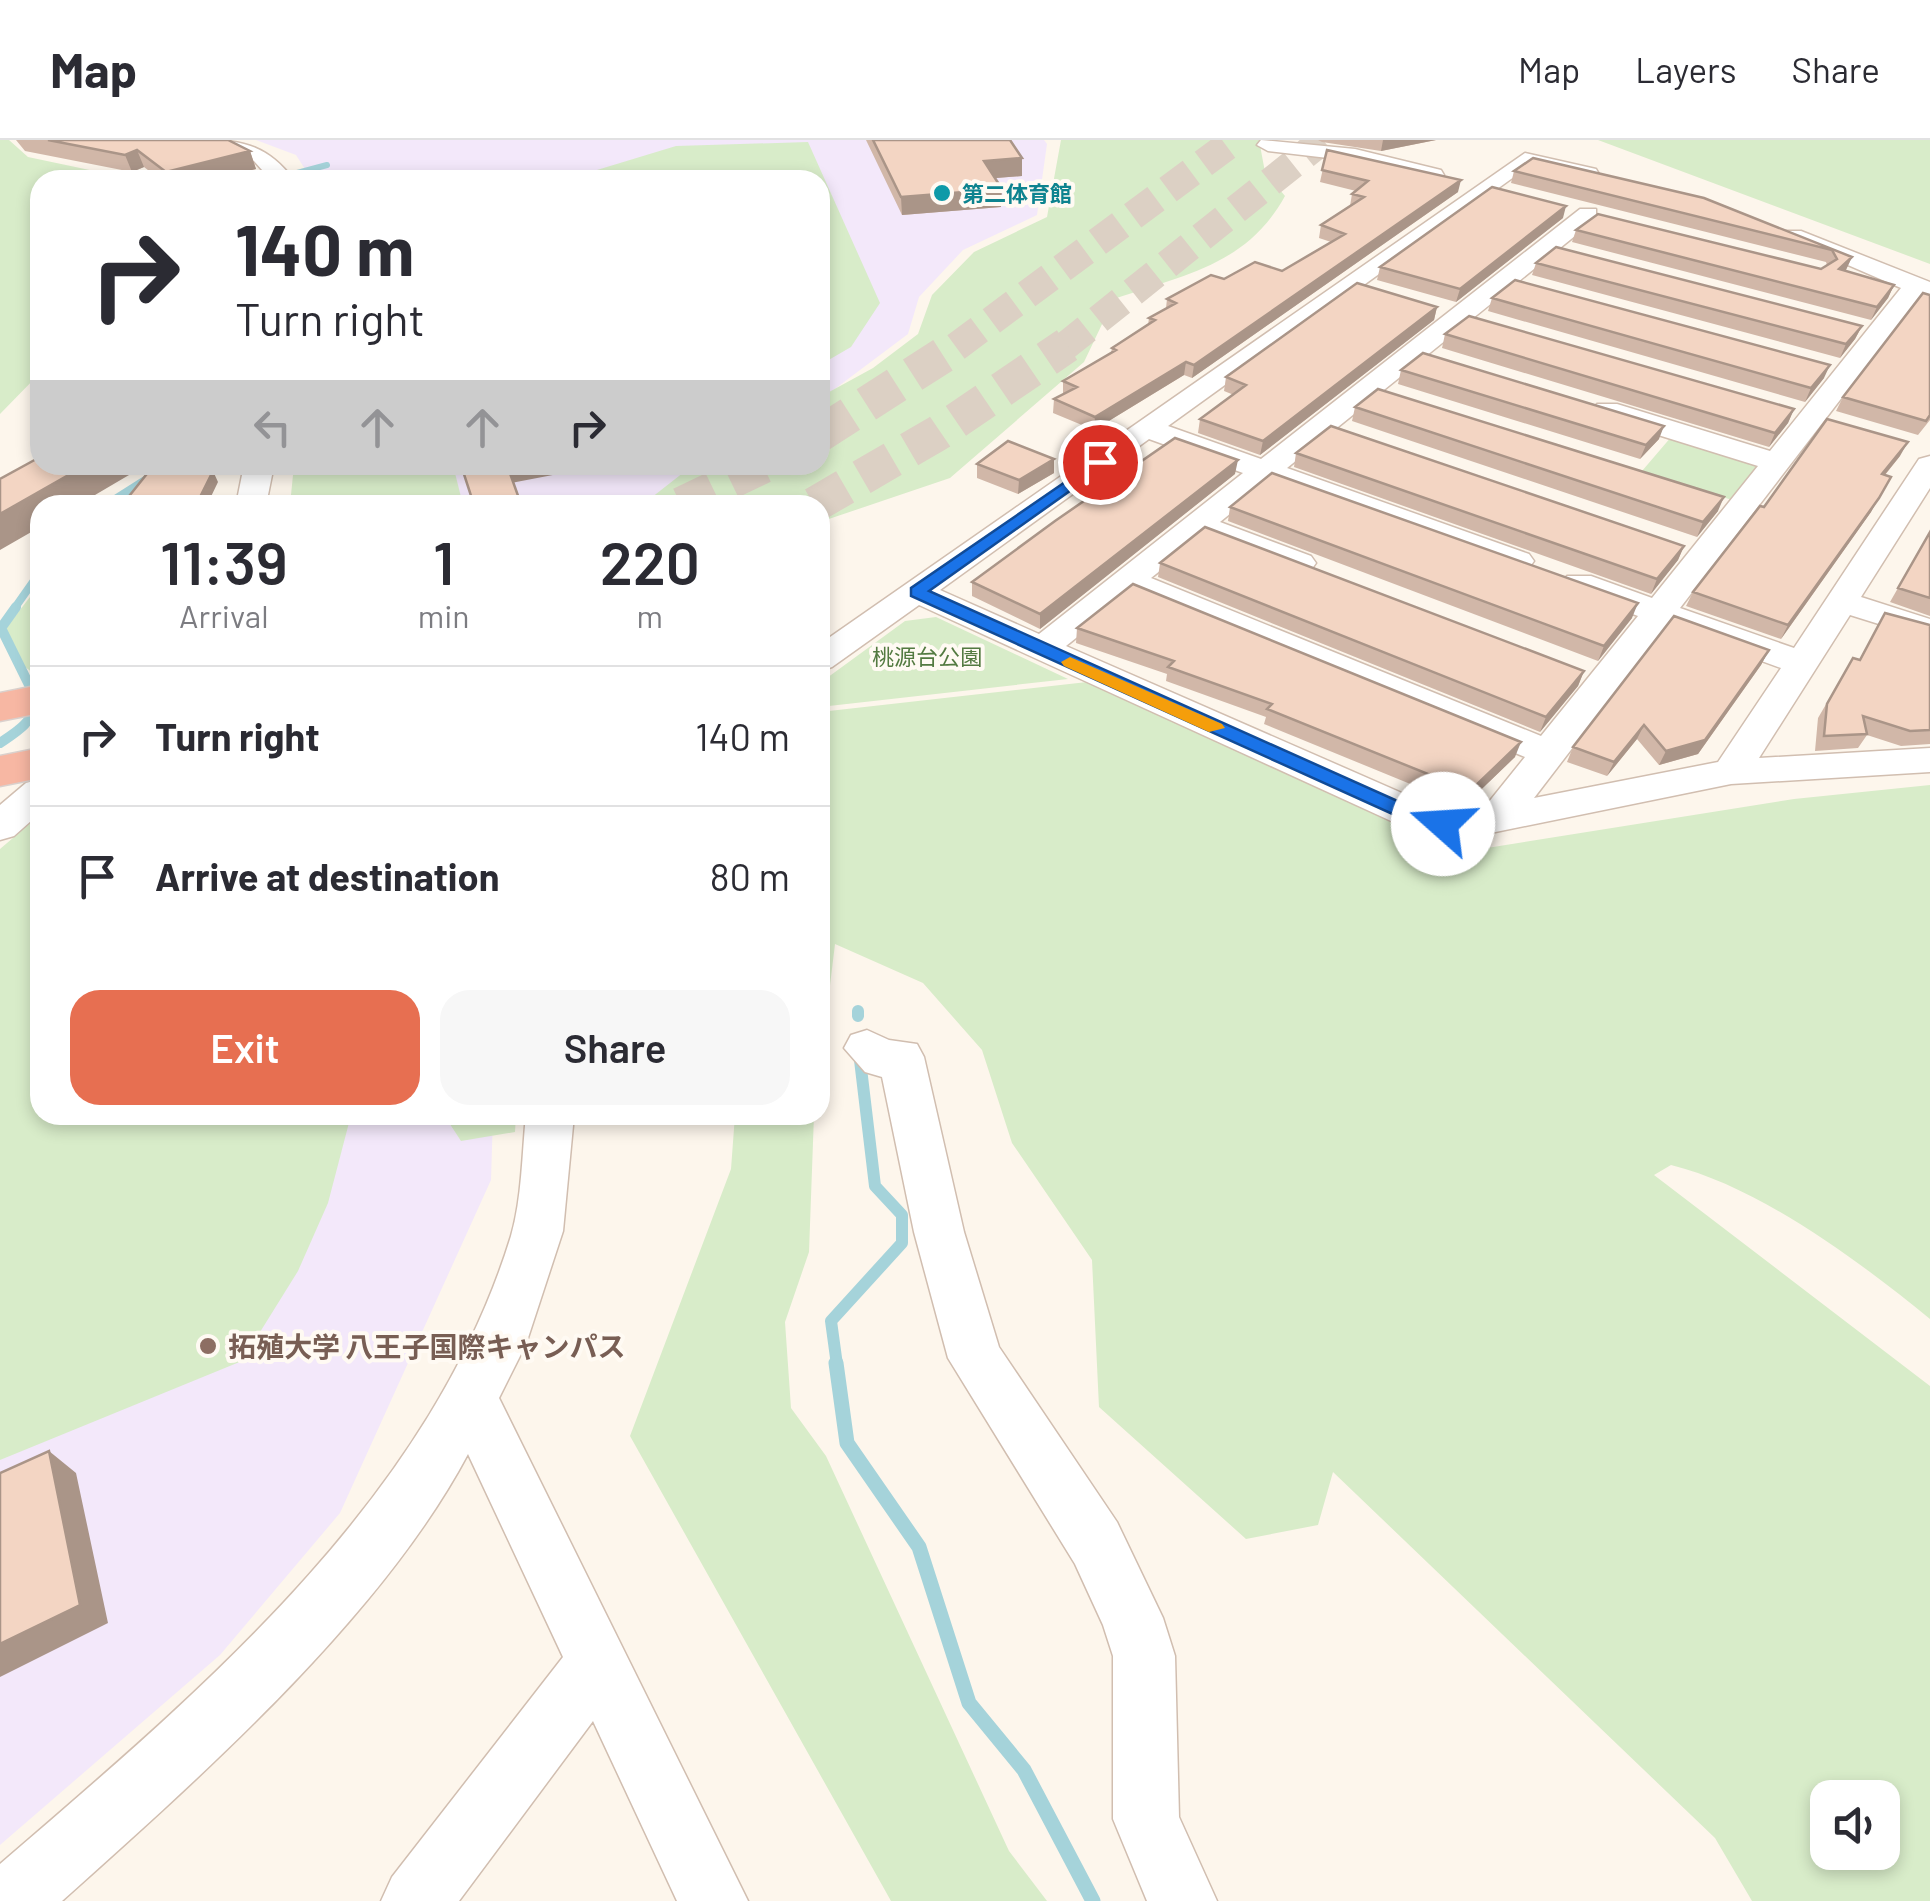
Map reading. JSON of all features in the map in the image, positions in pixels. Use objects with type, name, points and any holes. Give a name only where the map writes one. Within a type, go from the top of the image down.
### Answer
[{"type":"highway","points":[[0,707],[30,701]]},
{"type":"highway","points":[[0,771],[30,765]]},
{"type":"street","points":[[214,140],[254,152],[274,170]]},
{"type":"street","points":[[1271,140],[1268,146],[1355,155],[1499,192]]},
{"type":"street","points":[[830,653],[1353,284],[1499,192],[1524,159],[1616,180]]},
{"type":"street","points":[[1041,649],[1546,247],[1598,216],[1556,206]]},
{"type":"street","points":[[1762,224],[1923,294]]},
{"type":"street","points":[[1546,247],[1583,257]]},
{"type":"street","points":[[1796,266],[1923,294]]},
{"type":"street","points":[[1506,280],[1544,290]]},
{"type":"street","points":[[1353,284],[1388,294]]},
{"type":"street","points":[[1496,820],[1812,417],[1838,370],[1869,330],[1923,294]]},
{"type":"street","points":[[1424,305],[1497,326]]},
{"type":"street","points":[[1415,352],[1452,363]]},
{"type":"street","points":[[1370,388],[1406,399]]},
{"type":"street","points":[[1583,403],[1777,462]]},
{"type":"street","points":[[1776,406],[1846,427]]},
{"type":"street","points":[[1324,425],[1360,437]]},
{"type":"street","points":[[1148,429],[1801,663]]},
{"type":"street","points":[[1730,772],[1841,601],[1925,454]]},
{"type":"street","points":[[1708,494],[1743,506]]},
{"type":"street","points":[[1198,524],[1328,574]]},
{"type":"street","points":[[1668,542],[1704,554]]},
{"type":"street","points":[[1128,580],[1548,753]]},
{"type":"street","points":[[917,592],[1416,817],[1456,825],[1730,772],[1930,760]]},
{"type":"street","points":[[1841,601],[1930,630]]},
{"type":"street","points":[[1568,666],[1606,680]]},
{"type":"street","points":[[0,827],[30,801]]},
{"type":"street","points":[[867,1048],[882,1059],[901,1056],[939,1232],[975,1358],[1096,1544],[1132,1618],[1144,1656],[1146,1819],[1182,1901]]},
{"type":"street","points":[[10,1901],[252,1678],[330,1596],[391,1520],[470,1398],[516,1304],[538,1238],[550,1162],[550,1125]]},
{"type":"street","points":[[470,1398],[713,1901]]},
{"type":"street","points":[[416,1901],[598,1662]]},
{"type":"shaded area","points":[[256,140],[1044,140],[1047,144],[1037,215],[963,250],[919,297],[908,334],[830,392],[830,170],[306,170],[296,155]]},
{"type":"shaded area","points":[[306,475],[758,475],[750,495],[305,495]]},
{"type":"shaded area","name":"拓殖大学 八王子国際キャンパス","points":[[0,883],[30,1057],[30,1125],[493,1125],[491,1180],[340,1513],[220,1655],[0,1845]]},
{"type":"green space","points":[[0,140],[9,140],[28,157],[90,170],[30,170],[30,383],[0,414]]},
{"type":"green space","points":[[1061,140],[1259,140],[1265,172],[1285,196],[1270,219],[1233,253],[1189,274],[1114,299],[1084,362],[950,478],[830,519],[830,495],[655,495],[680,475],[830,475],[830,392],[873,368],[918,334],[932,295],[974,252],[1047,217]]},
{"type":"green space","points":[[1598,140],[1930,140],[1930,264]]},
{"type":"green space","points":[[808,142],[821,170],[597,170],[676,146]]},
{"type":"green space","points":[[830,191],[880,303],[851,347],[830,359]]},
{"type":"green space","points":[[1672,436],[1760,463],[1732,500],[1642,471]]},
{"type":"green space","points":[[293,475],[456,475],[460,495],[291,495]]},
{"type":"green space","points":[[30,597],[30,671],[21,664],[6,628]]},
{"type":"green space","name":"桃源台公園","points":[[936,617],[1068,679],[830,706],[830,676],[905,621]]},
{"type":"green space","points":[[1096,681],[1462,852],[1794,799],[1930,785],[1930,1319],[1807,1228],[1739,1190],[1671,1165],[1654,1175],[1930,1386],[1930,1901],[1752,1901],[1715,1838],[1333,1472],[1318,1525],[1246,1539],[1099,1407],[1092,1260],[1012,1143],[982,1050],[923,983],[835,944],[830,985],[830,711]]},
{"type":"green space","points":[[30,824],[30,1125],[348,1125],[328,1203],[298,1271],[242,1361],[0,1460],[0,849]]},
{"type":"green space","points":[[451,1125],[515,1125],[515,1132],[461,1141]]},
{"type":"green space","points":[[734,1125],[814,1125],[809,1252],[785,1322],[791,1408],[826,1456],[1009,1851],[1047,1901],[891,1901],[630,1436],[731,1169]]},
{"type":"building","points":[[48,140],[228,140],[250,151],[174,170],[163,170],[137,150],[125,155]]},
{"type":"building","points":[[873,140],[1010,140],[1022,158],[984,161],[1002,189],[901,197]]},
{"type":"building","points":[[1327,150],[1461,180],[1194,365],[1186,362],[1095,417],[1054,399],[1077,387],[1063,381],[1116,350],[1112,348],[1155,320],[1149,318],[1176,303],[1167,299],[1211,275],[1224,279],[1255,262],[1282,271],[1345,234],[1321,225],[1364,197],[1352,194],[1368,181],[1322,170]]},
{"type":"building","points":[[1533,158],[1704,198],[1852,257],[1839,269],[1894,285],[1877,307],[1576,230],[1598,214],[1821,269],[1837,259],[1832,250],[1514,171]]},
{"type":"building","points":[[1492,187],[1566,206],[1460,289],[1380,267]]},
{"type":"building","points":[[1556,247],[1862,326],[1846,344],[1536,263]]},
{"type":"building","points":[[1515,280],[1830,365],[1811,388],[1492,298]]},
{"type":"building","points":[[1357,283],[1437,307],[1263,441],[1200,419],[1246,385],[1226,377]]},
{"type":"building","points":[[1923,293],[1930,295],[1930,415],[1926,421],[1843,397]]},
{"type":"building","points":[[1469,316],[1794,409],[1775,433],[1445,334]]},
{"type":"building","points":[[1423,353],[1664,426],[1646,445],[1401,370]]},
{"type":"building","points":[[1378,389],[1724,497],[1703,522],[1355,407]]},
{"type":"building","points":[[1827,419],[1908,442],[1882,474],[1891,477],[1879,498],[1788,625],[1693,592],[1760,506],[1764,507]]},
{"type":"building","points":[[1331,426],[1684,546],[1657,579],[1296,453]]},
{"type":"building","points":[[1175,438],[1238,460],[1040,614],[972,582],[1055,521]]},
{"type":"building","points":[[1008,441],[1054,459],[1019,480],[977,464]]},
{"type":"building","points":[[30,462],[30,475],[68,475],[0,514],[0,479]]},
{"type":"building","points":[[1272,473],[1638,603],[1604,646],[1230,507]]},
{"type":"building","points":[[146,475],[211,475],[201,495],[130,495]]},
{"type":"building","points":[[464,475],[511,475],[518,495],[471,495]]},
{"type":"building","points":[[1205,527],[1584,671],[1546,717],[1160,563]]},
{"type":"building","points":[[1930,532],[1930,598],[1898,588]]},
{"type":"building","points":[[1133,584],[1521,742],[1470,791],[1267,709],[1272,704],[1168,667],[1174,661],[1077,628]]},
{"type":"building","points":[[1885,613],[1930,625],[1930,730],[1910,731],[1863,716],[1867,734],[1824,736],[1827,704],[1853,658],[1860,660]]},
{"type":"building","points":[[1674,616],[1769,650],[1705,740],[1666,751],[1644,725],[1614,762],[1573,747]]},
{"type":"building","points":[[49,1451],[80,1605],[0,1644],[0,1473]]},
{"type":"waterway","points":[[308,170],[327,165]]},
{"type":"waterway","points":[[122,495],[153,475]]},
{"type":"waterway","points":[[14,609],[30,586]]},
{"type":"waterway","points":[[16,607],[1,628],[30,687]]},
{"type":"waterway","points":[[0,743],[30,718]]},
{"type":"waterway","points":[[858,1011],[858,1016]]},
{"type":"waterway","points":[[837,1365],[831,1321],[902,1243],[902,1215],[875,1186],[860,1060]]},
{"type":"waterway","points":[[836,1363],[847,1443],[919,1547],[969,1703],[1024,1770],[1093,1901]]},
{"type":"tunnel","points":[[957,346],[1235,140]]},
{"type":"tunnel","points":[[1064,347],[1323,140]]},
{"type":"tunnel","points":[[830,496],[938,433],[1067,345]]},
{"type":"tunnel","points":[[830,428],[957,346]]},
{"type":"tunnel","points":[[702,495],[743,475]]},
{"type":"slow traffic","points":[[1070,662],[1216,728]]},
{"type":"place","name":"第二体育館","points":[[942,193]]},
{"type":"place","name":"拓殖大学 八王子国際キャンパス","points":[[208,1346]]},
{"type":"route","points":[[1100,462],[917,592],[1416,817],[1443,824]]}]
